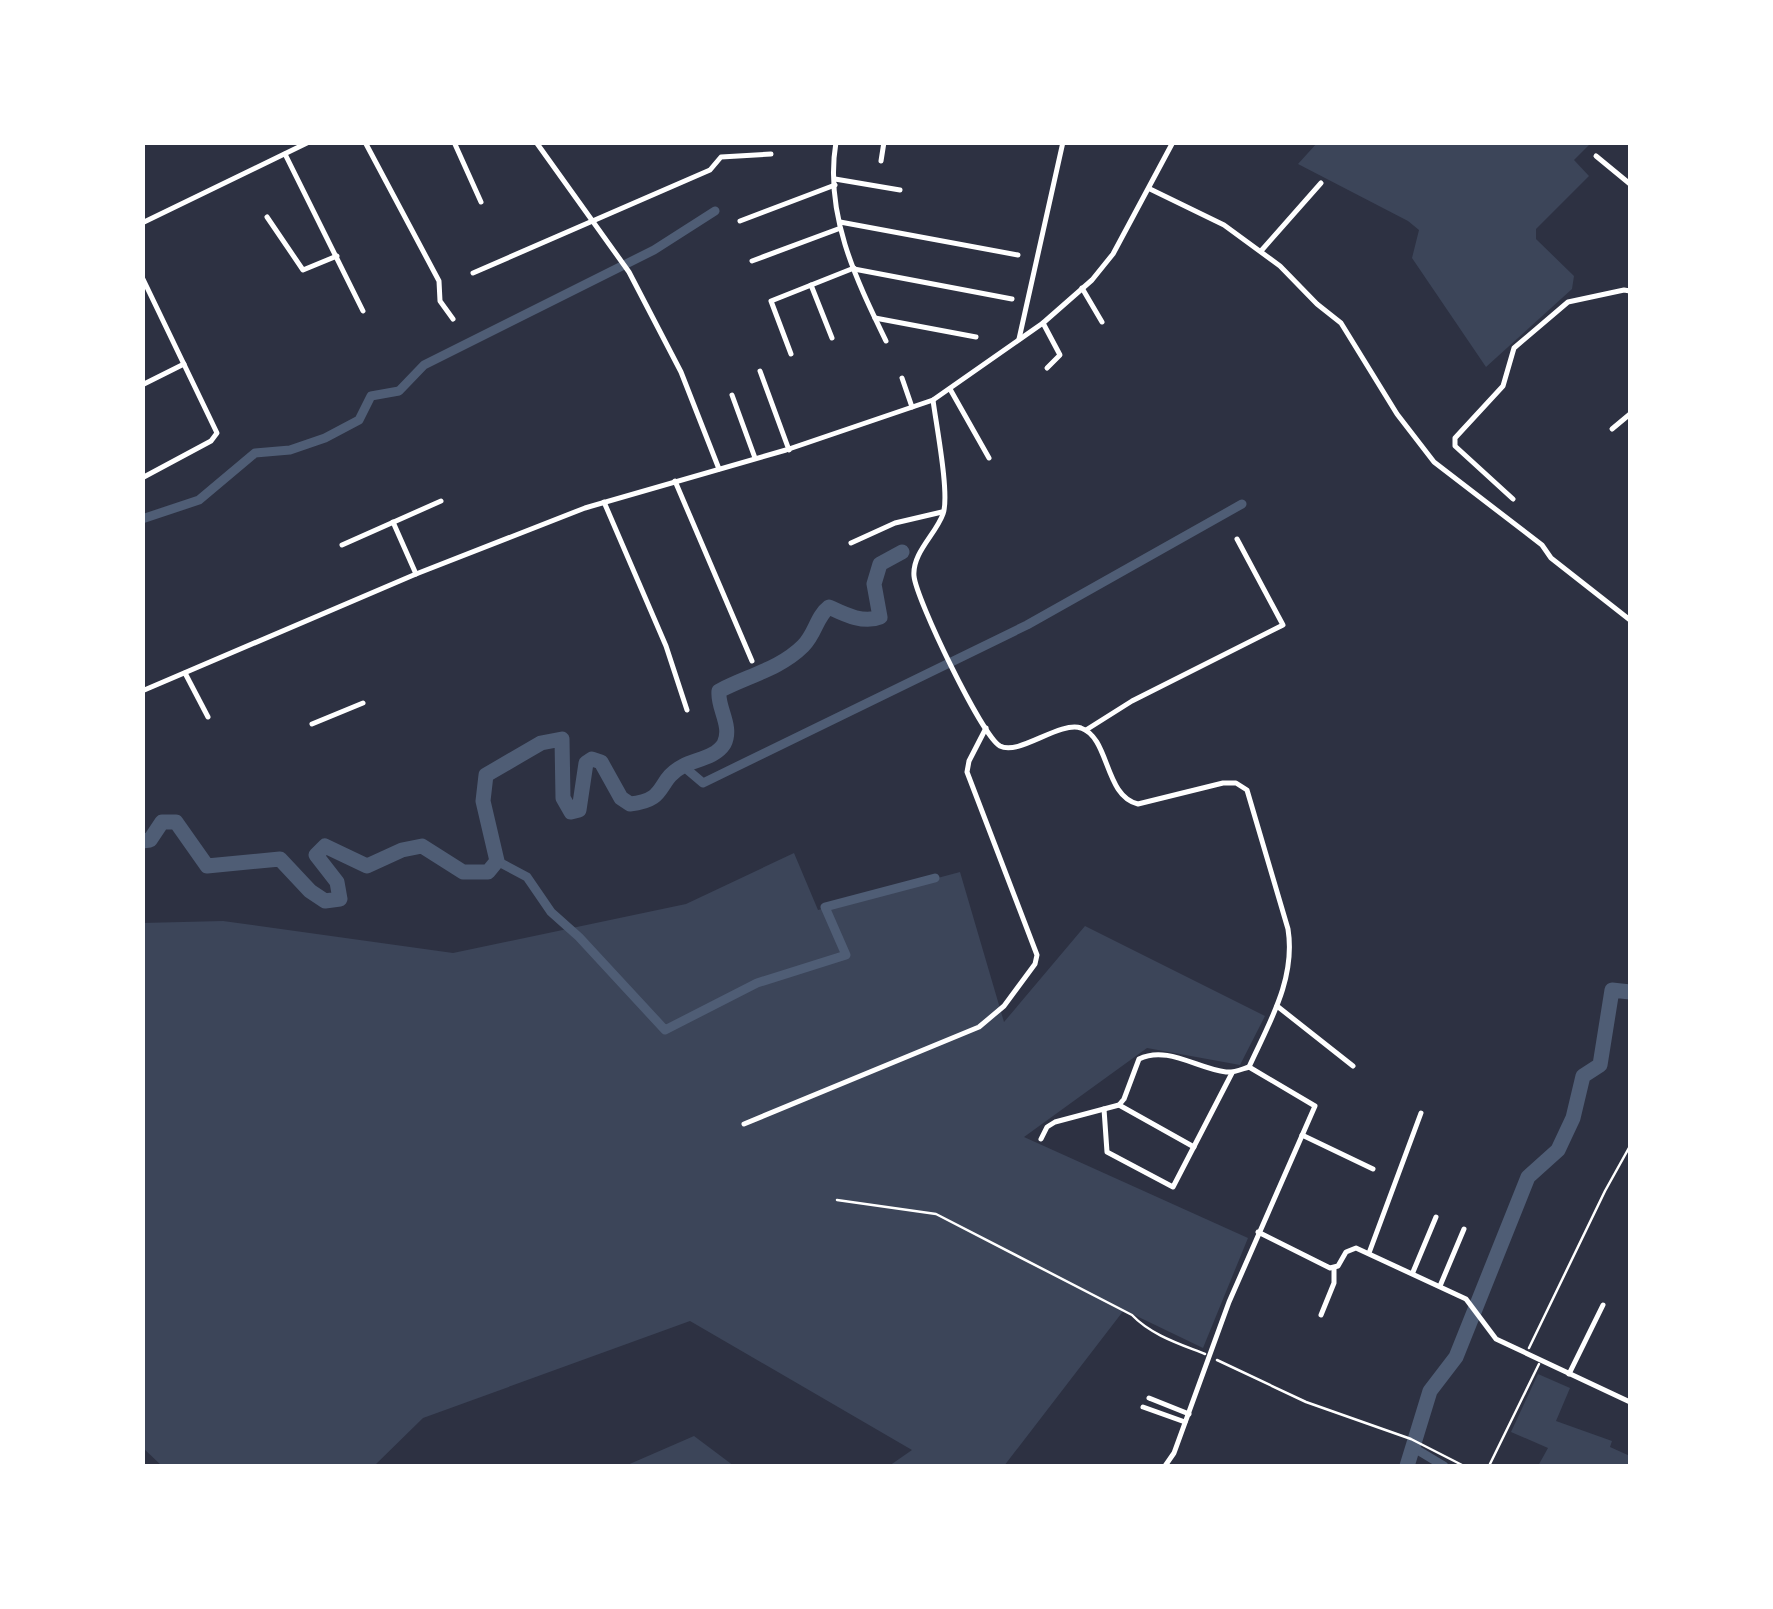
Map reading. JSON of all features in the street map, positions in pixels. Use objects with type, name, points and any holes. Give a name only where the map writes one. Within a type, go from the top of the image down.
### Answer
[{"type":"street","points":[[365,142],[439,281],[440,301],[453,318]]},
{"type":"street","points":[[454,142],[481,202]]},
{"type":"street","points":[[536,142],[629,272],[681,372],[719,468]]},
{"type":"street","points":[[836,142],[838,225],[886,341]]},
{"type":"street","points":[[882,161],[884,142]]},
{"type":"street","points":[[1019,339],[1063,142]]},
{"type":"street","points":[[142,691],[416,574],[604,502],[789,450],[934,400],[1042,323],[1082,288],[1113,254],[1173,142]]},
{"type":"street","points":[[142,223],[304,144]]},
{"type":"street","points":[[286,154],[363,311]]},
{"type":"street","points":[[473,273],[710,170],[721,157],[772,154]]},
{"type":"street","points":[[1596,156],[1630,184]]},
{"type":"street","points":[[740,220],[835,182],[900,190]]},
{"type":"street","points":[[1261,251],[1321,183]]},
{"type":"street","points":[[1150,190],[1224,225],[1261,251],[1341,323],[1397,414],[1434,462],[1630,620]]},
{"type":"street","points":[[268,217],[303,270],[336,256]]},
{"type":"street","points":[[752,261],[838,225],[1018,255]]},
{"type":"street","points":[[791,354],[770,304],[774,298],[854,269],[1012,299]]},
{"type":"street","points":[[142,277],[218,433],[211,441],[142,478]]},
{"type":"street","points":[[811,285],[832,338]]},
{"type":"street","points":[[1082,288],[1102,322]]},
{"type":"street","points":[[1513,499],[1458,450],[1456,438],[1502,386],[1514,348],[1562,307],[1576,299],[1630,291]]},
{"type":"street","points":[[875,318],[976,336]]},
{"type":"street","points":[[1042,323],[1060,355],[1048,368]]},
{"type":"street","points":[[142,384],[184,364]]},
{"type":"street","points":[[760,371],[789,450]]},
{"type":"street","points":[[902,378],[912,407]]},
{"type":"street","points":[[950,388],[989,458]]},
{"type":"street","points":[[732,395],[755,458]]},
{"type":"street","points":[[934,400],[944,511],[918,558],[914,578],[946,657],[997,744],[1010,748],[1072,726],[1086,730],[1122,796],[1138,804],[1222,782],[1236,783],[1247,790],[1291,950],[1289,971],[1277,1006],[1249,1067]]},
{"type":"street","points":[[1612,429],[1630,414]]},
{"type":"street","points":[[675,481],[752,661]]},
{"type":"street","points":[[342,545],[442,501]]},
{"type":"street","points":[[604,502],[666,646],[687,710]]},
{"type":"street","points":[[851,543],[894,523],[944,511]]},
{"type":"street","points":[[393,522],[416,574]]},
{"type":"street","points":[[1086,730],[1132,700],[1284,624],[1237,539]]},
{"type":"street","points":[[185,673],[208,717]]},
{"type":"street","points":[[312,724],[363,703]]},
{"type":"street","points":[[744,1124],[979,1027],[1004,1006],[1035,964],[1036,947],[996,855],[967,772],[986,728]]},
{"type":"street","points":[[1277,1006],[1353,1066]]},
{"type":"street","points":[[1040,1139],[1055,1122],[1119,1105],[1139,1059],[1148,1054],[1233,1072],[1249,1067],[1316,1106],[1258,1232],[1186,1422],[1165,1466]]},
{"type":"street","points":[[1104,1109],[1107,1152],[1173,1187],[1233,1072]]},
{"type":"street","points":[[1119,1105],[1194,1147]]},
{"type":"street","points":[[1368,1253],[1421,1113]]},
{"type":"street","points":[[1302,1135],[1373,1169]]},
{"type":"street","points":[[1413,1272],[1436,1217]]},
{"type":"street","points":[[1440,1286],[1464,1229]]},
{"type":"street","points":[[1258,1232],[1334,1268]]},
{"type":"street","points":[[1321,1315],[1334,1283],[1334,1268],[1350,1248],[1368,1253],[1473,1304],[1492,1336],[1630,1402]]},
{"type":"street","points":[[1569,1374],[1603,1305]]},
{"type":"street","points":[[1150,1398],[1189,1414]]},
{"type":"street","points":[[1143,1406],[1186,1422]]},
{"type":"path","points":[[1527,1354],[1630,1146]]},
{"type":"path","points":[[837,1200],[936,1214],[1132,1315],[1144,1326],[1306,1402],[1411,1439],[1464,1466]]},
{"type":"path","points":[[1490,1466],[1524,1402],[1540,1360]]},
{"type":"shaded area","points":[[1317,143],[1591,143],[1574,160],[1589,176],[1536,229],[1536,239],[1574,276],[1572,289],[1486,367],[1412,258],[1419,230],[1298,164]]},
{"type":"shaded area","points":[[794,853],[818,910],[960,872],[1004,1022],[1085,926],[1265,1016],[1240,1065],[1147,1048],[1024,1137],[1248,1238],[1203,1348],[1124,1310],[1004,1466],[889,1466],[912,1450],[690,1321],[423,1418],[374,1466],[162,1466],[142,1447],[142,923],[223,921],[453,953],[686,904]]},
{"type":"shaded area","points":[[1538,1374],[1570,1388],[1556,1421],[1612,1441],[1610,1447],[1630,1456],[1630,1466],[1538,1466],[1548,1448],[1511,1432]]},
{"type":"shaded area","points":[[694,1436],[734,1466],[625,1466]]},
{"type":"waterway","points":[[142,519],[199,500],[255,453],[290,450],[359,420],[371,396],[399,391],[424,365],[654,250],[715,211]]},
{"type":"waterway","points":[[683,766],[703,783],[1027,625],[1242,504]]},
{"type":"waterway","points":[[142,841],[150,840],[162,822],[176,822],[207,866],[280,859],[325,901],[340,899],[337,882],[316,855],[325,846],[367,866],[402,850],[422,846],[463,872],[488,872],[497,861],[483,801],[486,775],[541,743],[562,739],[563,798],[571,812],[579,810],[586,763],[592,759],[601,762],[621,798],[630,804],[651,798],[674,772],[724,744],[727,731],[719,691],[794,654],[829,607],[860,619],[880,617],[874,584],[880,564],[902,552]]},
{"type":"waterway","points":[[497,861],[527,877],[551,912],[665,1030],[757,983],[846,955],[825,907],[935,878]]},
{"type":"waterway","points":[[1407,1466],[1430,1391],[1456,1357],[1528,1177],[1558,1150],[1573,1118],[1583,1076],[1600,1065],[1612,990],[1630,992]]},
{"type":"waterway","points":[[1414,1448],[1444,1466]]}]
